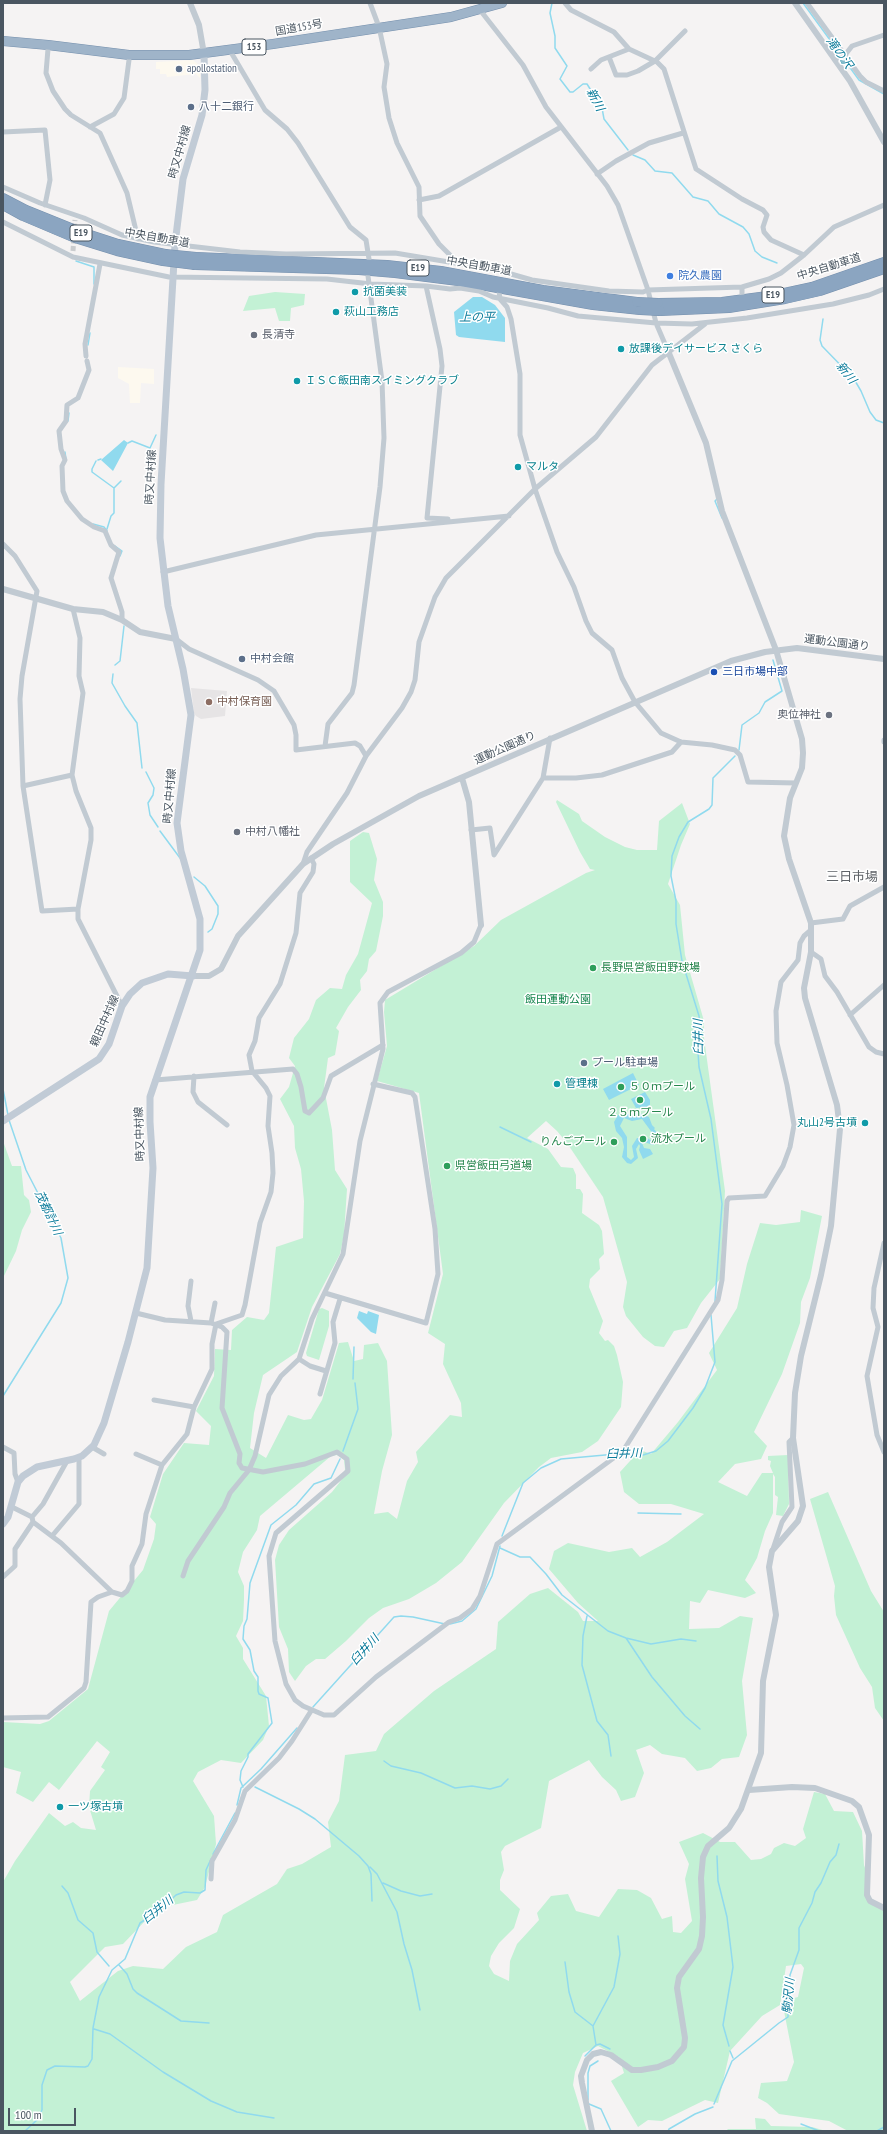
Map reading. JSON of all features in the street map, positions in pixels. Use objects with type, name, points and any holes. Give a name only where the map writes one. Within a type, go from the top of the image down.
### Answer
[{"type":"highway","name":"国道153号","points":[[3,41],[48,45],[129,56],[204,54],[451,16],[480,10],[502,3]]},
{"type":"highway","name":"中央自動車道","points":[[3,198],[32,213],[78,231],[164,257]]},
{"type":"highway","name":"中央自動車道","points":[[3,206],[75,238],[116,251],[195,261],[395,273],[458,281],[593,306],[729,308],[820,291],[884,269]]},
{"type":"highway","points":[[843,277],[884,259]]},
{"type":"highway","name":"中央自動車道","points":[[659,307],[751,298],[812,287],[884,262]]},
{"type":"highway","points":[[874,273],[884,272]]},
{"type":"main road","name":"時又中村線","points":[[18,1482],[37,1467],[79,1457],[92,1447],[98,1439],[104,1423],[136,1313],[147,1268],[150,1238],[152,1168],[149,1109],[155,1080],[193,976],[200,950],[200,919],[182,850],[178,823],[191,715],[168,606],[160,538],[161,490],[175,244],[183,179],[202,115],[205,90],[204,54]]},
{"type":"main road","name":"親田中村線","points":[[4,1120],[99,1059],[108,1044],[122,1006],[136,988],[149,979],[168,974],[193,976]]},
{"type":"main road","points":[[3,1524],[12,1507],[18,1482]]},
{"type":"street","points":[[190,3],[199,25],[204,54]]},
{"type":"street","points":[[370,3],[379,27],[387,64],[384,87],[389,118],[397,143],[419,187],[419,211],[427,228],[439,244],[459,264]]},
{"type":"street","points":[[565,3],[571,10],[614,32],[629,49],[655,61],[664,69],[683,133],[696,169],[742,199],[763,210],[767,216],[763,227],[764,232],[771,240],[804,255]]},
{"type":"street","points":[[795,3],[837,60],[864,103],[884,142]]},
{"type":"street","points":[[807,3],[844,55],[866,82],[884,91]]},
{"type":"street","points":[[480,10],[523,65],[546,107],[597,174],[618,205],[648,290],[656,323],[701,429],[722,511],[776,650],[802,739],[802,768],[788,805],[784,836],[789,859],[812,923],[811,952],[804,988],[805,998],[837,1105],[840,1129],[831,1226],[821,1275],[801,1356],[795,1393],[793,1438],[803,1506],[798,1521],[772,1551]]},
{"type":"street","points":[[609,57],[616,75],[619,76],[638,71],[655,61],[685,31]]},
{"type":"street","points":[[837,60],[852,46],[884,35]]},
{"type":"street","points":[[48,49],[46,72],[53,91],[65,109],[100,133],[127,193],[138,239]]},
{"type":"street","points":[[591,69],[601,60],[629,49]]},
{"type":"street","points":[[232,54],[265,110],[287,129],[298,143],[350,226],[366,240],[369,259]]},
{"type":"street","points":[[90,127],[114,114],[124,98],[129,60]]},
{"type":"street","points":[[419,200],[439,196],[561,128]]},
{"type":"street","points":[[3,132],[44,130],[50,180],[45,205]]},
{"type":"street","points":[[597,174],[616,161],[649,143],[683,133]]},
{"type":"street","points":[[3,187],[75,218],[122,235],[138,239],[240,252],[286,254],[369,252],[395,253],[459,264],[532,280],[609,291],[643,292],[648,290],[742,288],[769,279],[781,273],[804,255],[834,227],[884,205]]},
{"type":"street","points":[[3,222],[73,257],[100,264],[173,278],[327,278],[371,284],[426,286],[479,291],[500,299],[578,316],[656,323],[706,323],[747,318],[833,304],[869,295],[884,289]]},
{"type":"street","points":[[72,251],[73,257]]},
{"type":"street","points":[[100,264],[85,344],[86,359],[89,370],[78,398],[67,406],[66,421],[59,431],[61,449],[65,460],[62,466],[63,491],[67,501],[82,518],[94,527],[105,531],[110,545],[119,552],[111,579],[122,612],[122,620]]},
{"type":"street","points":[[325,746],[328,724],[352,693],[354,685],[373,529],[380,487],[384,438],[382,381],[371,284],[368,276]]},
{"type":"street","points":[[426,286],[440,349],[442,366],[427,518],[447,518],[450,521]]},
{"type":"street","points":[[742,288],[742,294]]},
{"type":"street","points":[[499,291],[500,299],[512,319],[520,384],[520,435],[535,489],[556,552],[574,586],[586,621],[592,633],[612,650],[622,678],[635,702],[660,733],[680,742],[712,744],[735,750],[740,754],[748,782],[796,783]]},
{"type":"street","points":[[744,310],[747,318]]},
{"type":"street","points":[[303,864],[306,852],[348,793],[366,756],[402,708],[411,692],[415,680],[419,642],[438,590],[451,571],[535,489],[596,437],[652,365],[668,351],[706,323]]},
{"type":"street","points":[[163,572],[316,535],[509,516]]},
{"type":"street","points":[[3,544],[15,556],[37,592],[22,676],[20,699],[23,786],[42,911],[78,909]]},
{"type":"street","points":[[3,589],[73,609],[103,612],[122,620],[140,632],[176,639],[189,649],[258,680],[274,691],[294,725],[296,750],[355,743],[360,746],[366,756]]},
{"type":"street","points":[[73,609],[80,638],[79,676],[83,693],[72,775],[76,791],[91,828],[91,840],[78,909],[78,919],[122,1006]]},
{"type":"street","name":"運動公園通り","points":[[193,976],[209,976],[218,972],[238,936],[303,864],[401,805],[550,738],[731,661],[776,650],[811,649],[884,659]]},
{"type":"street","points":[[471,830],[490,828],[494,855],[543,778],[550,738]]},
{"type":"street","points":[[543,778],[576,778],[602,774],[672,752],[680,742]]},
{"type":"street","points":[[23,786],[72,775]]},
{"type":"street","points":[[183,1576],[188,1561],[224,1508],[230,1493],[249,1470],[255,1456],[268,1395],[281,1376],[299,1359],[312,1319],[343,1254],[360,1141],[383,1045],[380,1003],[385,995],[461,952],[474,942],[481,925],[469,802],[462,778]]},
{"type":"street","points":[[214,1324],[242,1315],[260,1223],[271,1192],[272,1153],[267,1116],[270,1096],[266,1088],[252,1071],[249,1063],[249,1055],[255,1041],[259,1018],[280,984],[296,933],[300,893],[313,872],[314,864],[311,858]]},
{"type":"street","points":[[812,923],[843,919],[850,906],[884,887]]},
{"type":"street","points":[[136,1313],[165,1320],[214,1324],[227,1332],[228,1337],[222,1408],[240,1454],[239,1463],[242,1468],[263,1472],[305,1464],[338,1452],[347,1459],[348,1471],[276,1533],[268,1556],[275,1641],[286,1684],[295,1700],[311,1711],[324,1715],[334,1715],[376,1677],[449,1622],[460,1618],[472,1609],[480,1596],[497,1544],[617,1457],[623,1451],[718,1300],[722,1280],[727,1201],[729,1198],[765,1196],[783,1166],[790,1147],[794,1125],[788,1085],[777,1043],[776,1011],[781,982],[798,960],[800,942],[811,930]]},
{"type":"street","points":[[811,952],[821,959],[825,976],[869,1047],[883,1055]]},
{"type":"street","points":[[850,1015],[884,985]]},
{"type":"street","points":[[155,1080],[252,1071],[293,1069],[297,1074],[301,1087],[305,1111],[309,1113],[323,1098],[331,1076],[379,1045],[383,1045]]},
{"type":"street","points":[[194,1076],[193,1092],[198,1102],[227,1124]]},
{"type":"street","points":[[325,1293],[340,1299],[426,1323],[438,1274],[435,1229],[415,1097],[412,1093],[374,1084]]},
{"type":"street","points":[[884,1243],[874,1288],[873,1308],[878,1327],[867,1376],[877,1435],[884,1452]]},
{"type":"street","points":[[191,1281],[188,1306],[191,1321]]},
{"type":"street","points":[[320,1394],[334,1343],[334,1322],[340,1299]]},
{"type":"street","points":[[12,1507],[33,1519],[112,1592],[122,1595],[127,1591],[132,1581],[132,1566],[137,1558],[142,1544],[146,1514],[162,1465],[187,1434],[194,1407],[212,1369],[215,1303]]},
{"type":"street","points":[[299,1359],[310,1366],[326,1371]]},
{"type":"street","points":[[154,1400],[194,1407]]},
{"type":"street","points":[[592,2131],[581,2076],[587,2060],[593,2054],[602,2052],[610,2055],[632,2070],[640,2070],[658,2067],[672,2061],[684,2047],[685,2038],[678,1988],[679,1977],[699,1949],[702,1936],[703,1917],[701,1878],[703,1856],[708,1846],[733,1823],[749,1790],[761,1753],[763,1681],[776,1615],[769,1567],[772,1551],[782,1522],[792,1507],[790,1442],[793,1438]]},
{"type":"street","points":[[3,1447],[14,1453],[15,1474],[18,1482]]},
{"type":"street","points":[[92,1447],[104,1454]]},
{"type":"street","points":[[136,1454],[162,1465]]},
{"type":"street","points":[[52,1536],[79,1504],[79,1457]]},
{"type":"street","points":[[3,1577],[15,1566],[15,1549],[43,1504],[67,1461]]},
{"type":"street","points":[[3,1718],[48,1717],[84,1688],[86,1682],[91,1602],[98,1597],[112,1592]]},
{"type":"street","points":[[211,1879],[212,1861],[235,1820],[245,1791],[279,1758],[311,1711]]},
{"type":"street","points":[[749,1790],[792,1787],[815,1788],[852,1801],[859,1807],[869,1835],[867,1895],[870,1901],[884,1908]]},
{"type":"shaded area","name":"apollostation","points":[[193,60],[200,66],[200,78],[196,74],[167,77],[166,74],[160,74],[160,69],[156,69],[156,62]]},
{"type":"shaded area","points":[[118,367],[154,369],[154,384],[141,383],[140,403],[130,403],[129,384],[118,378]]},
{"type":"shaded area","name":"中村保育園","points":[[191,688],[227,691],[225,716],[201,719],[196,716],[194,713]]},
{"type":"green space","points":[[275,292],[305,294],[304,305],[291,308],[290,321],[279,321],[275,308],[243,311],[249,296]]},
{"type":"green space","name":"飯田運動公園","points":[[557,800],[579,814],[582,821],[605,837],[625,847],[637,850],[657,850],[659,821],[682,803],[690,824],[681,845],[668,884],[680,905],[685,955],[704,1021],[704,1038],[725,1191],[720,1279],[701,1303],[687,1328],[674,1331],[664,1347],[655,1346],[643,1337],[626,1316],[623,1307],[627,1282],[603,1197],[567,1143],[546,1121],[527,1138],[548,1149],[561,1167],[573,1168],[576,1175],[576,1189],[580,1189],[583,1194],[582,1213],[599,1225],[602,1231],[604,1254],[599,1259],[600,1269],[590,1279],[589,1287],[603,1321],[599,1333],[605,1341],[608,1340],[614,1346],[617,1355],[623,1382],[621,1407],[598,1441],[582,1452],[551,1458],[539,1467],[504,1503],[462,1562],[436,1583],[409,1599],[383,1608],[369,1618],[325,1659],[316,1659],[306,1666],[295,1681],[289,1672],[288,1649],[279,1627],[275,1560],[279,1545],[289,1530],[332,1492],[343,1478],[345,1469],[344,1460],[337,1455],[331,1456],[260,1516],[257,1530],[243,1552],[238,1572],[244,1586],[244,1600],[243,1621],[236,1636],[243,1648],[243,1659],[266,1696],[269,1726],[263,1740],[241,1763],[221,1760],[198,1772],[193,1781],[214,1816],[216,1844],[205,1887],[197,1900],[168,1906],[146,1920],[123,1944],[105,1947],[70,1982],[80,2001],[118,1971],[133,1966],[163,1969],[186,1947],[217,1932],[223,1915],[277,1884],[287,1869],[302,1864],[331,1847],[328,1822],[339,1801],[345,1755],[376,1751],[384,1734],[434,1691],[496,1649],[498,1622],[530,1594],[548,1588],[578,1612],[583,1621],[598,1621],[578,1603],[549,1569],[554,1551],[568,1543],[609,1552],[632,1548],[640,1557],[667,1542],[704,1514],[671,1504],[639,1504],[624,1492],[620,1472],[640,1450],[651,1454],[678,1422],[717,1370],[709,1353],[737,1308],[747,1264],[760,1223],[776,1225],[800,1222],[801,1210],[822,1216],[810,1278],[801,1302],[800,1323],[782,1374],[754,1432],[767,1446],[761,1459],[735,1464],[718,1482],[747,1496],[762,1473],[773,1473],[770,1466],[771,1461],[768,1460],[768,1456],[788,1455],[789,1504],[783,1516],[776,1515],[778,1497],[775,1495],[775,1477],[773,1474],[773,1513],[765,1531],[757,1558],[745,1580],[756,1593],[745,1598],[708,1590],[700,1603],[690,1601],[689,1629],[719,1628],[740,1616],[753,1618],[742,1681],[747,1735],[739,1757],[722,1759],[711,1768],[697,1771],[685,1758],[662,1754],[650,1745],[636,1750],[644,1773],[635,1797],[621,1801],[616,1790],[602,1777],[589,1760],[549,1781],[541,1828],[505,1846],[501,1852],[504,1870],[500,1880],[500,1890],[520,1909],[514,1928],[499,1943],[491,1956],[489,1966],[494,1974],[509,1981],[510,1961],[517,1944],[539,1920],[537,1913],[551,1896],[568,1894],[576,1911],[599,1917],[618,1889],[637,1890],[651,1898],[662,1919],[672,1916],[673,1932],[681,1933],[692,1921],[685,1879],[689,1864],[679,1842],[703,1833],[720,1842],[735,1842],[751,1860],[761,1859],[771,1854],[774,1848],[784,1843],[795,1846],[806,1838],[803,1829],[814,1792],[825,1794],[834,1811],[853,1812],[862,1831],[864,1865],[868,1876],[867,1895],[884,1908],[884,2131],[848,2131],[829,2121],[779,2114],[767,2103],[758,2098],[761,2083],[787,2081],[794,2062],[782,2001],[798,1997],[804,1968],[801,1964],[786,1966],[780,2005],[762,2016],[730,2051],[718,2103],[705,2100],[662,2121],[648,2120],[638,2127],[611,2081],[624,2073],[619,2057],[598,2046],[583,2053],[575,2072],[573,2085],[587,2131],[3,2131],[3,1882],[15,1861],[49,1813],[65,1826],[73,1822],[81,1828],[96,1830],[89,1807],[90,1791],[105,1770],[101,1767],[110,1752],[97,1741],[59,1790],[49,1782],[33,1802],[16,1793],[21,1772],[3,1767],[3,1722],[40,1724],[49,1721],[88,1689],[109,1611],[143,1570],[154,1539],[156,1524],[150,1517],[163,1474],[184,1443],[209,1445],[211,1426],[196,1411],[214,1376],[215,1349],[231,1350],[232,1330],[247,1317],[264,1320],[269,1313],[276,1247],[303,1238],[304,1201],[301,1169],[295,1148],[294,1126],[280,1099],[289,1087],[295,1066],[289,1058],[294,1038],[309,1019],[316,1000],[330,988],[342,989],[346,975],[358,954],[372,903],[350,882],[350,841],[363,832],[369,833],[377,859],[374,880],[383,902],[383,916],[376,951],[369,959],[367,971],[360,980],[361,990],[348,1007],[336,1028],[339,1031],[335,1055],[328,1058],[324,1088],[332,1130],[335,1170],[347,1189],[344,1235],[340,1254],[312,1307],[297,1352],[263,1375],[254,1413],[250,1448],[266,1458],[288,1415],[304,1420],[311,1419],[322,1400],[339,1343],[348,1342],[354,1361],[363,1359],[364,1345],[378,1343],[387,1361],[392,1435],[382,1471],[374,1514],[388,1512],[397,1519],[407,1481],[418,1462],[416,1452],[450,1415],[462,1417],[461,1403],[443,1364],[445,1344],[428,1333],[443,1274],[419,1093],[377,1081],[387,1046],[384,1012],[385,1000],[474,946],[501,920],[586,873],[595,870],[590,869],[580,852],[556,802]]},
{"type":"green space","points":[[3,1141],[12,1166],[21,1166],[24,1195],[29,1200],[31,1212],[22,1230],[16,1251],[3,1278]]},
{"type":"green space","points":[[322,1308],[329,1311],[329,1326],[319,1360],[307,1356],[306,1353],[319,1309]]},
{"type":"green space","points":[[828,1492],[871,1591],[884,1612],[884,1721],[875,1708],[872,1687],[860,1668],[836,1615],[834,1596],[835,1586],[810,1499]]},
{"type":"green space","points":[[755,2118],[765,2119],[771,2126],[812,2127],[826,2131],[726,2131],[728,2129],[756,2129]]},
{"type":"water","name":"上の平","points":[[473,297],[482,297],[495,305],[505,318],[505,342],[459,337],[456,335],[454,312]]},
{"type":"water","points":[[124,440],[128,443],[113,471],[101,460]]},
{"type":"water","name":"５０ｍプール","points":[[633,1073],[639,1085],[609,1100],[603,1089]]},
{"type":"water","name":"２５ｍプール","points":[[645,1092],[650,1100],[650,1105],[647,1107],[636,1108],[631,1099]]},
{"type":"water","name":"流水プール","points":[[639,1113],[649,1117],[655,1128],[654,1129],[659,1135],[660,1140],[653,1145],[644,1142],[642,1143],[644,1148],[650,1149],[653,1154],[643,1159],[639,1150],[639,1144],[636,1149],[638,1158],[631,1164],[627,1163],[622,1157],[624,1147],[622,1138],[616,1131],[614,1122],[618,1115]],"holes":[[[624,1118],[632,1121],[642,1119],[656,1138],[652,1141],[647,1138],[637,1138],[632,1146],[634,1157],[631,1160],[627,1157],[627,1137],[620,1126]]]},
{"type":"water","points":[[359,1311],[367,1314],[368,1311],[379,1315],[376,1334],[371,1332],[357,1318]]},
{"type":"waterway","name":"新川","points":[[552,3],[550,13],[555,36],[555,48],[567,66],[560,79],[570,92],[573,92],[583,84],[587,84],[602,108],[604,119],[628,150]]},
{"type":"waterway","name":"滝の沢","points":[[803,3],[841,55]]},
{"type":"waterway","name":"滝の沢","points":[[843,58],[859,80],[884,94]]},
{"type":"waterway","name":"新川","points":[[633,155],[645,160],[655,171],[672,173],[693,197],[708,201],[719,214],[743,227],[749,234],[755,251],[762,257],[777,263]]},
{"type":"waterway","points":[[76,261],[94,267],[94,284]]},
{"type":"waterway","name":"新川","points":[[823,319],[820,340],[822,346],[854,379],[870,412],[876,420],[884,423]]},
{"type":"waterway","points":[[88,345],[90,333]]},
{"type":"waterway","points":[[68,421],[69,413]]},
{"type":"waterway","points":[[128,443],[132,441],[150,448],[156,435]]},
{"type":"waterway","points":[[65,452],[66,459]]},
{"type":"waterway","points":[[96,461],[92,472],[114,488],[114,513],[111,516],[107,529]]},
{"type":"waterway","points":[[114,488],[121,481]]},
{"type":"waterway","points":[[717,499],[715,501],[722,518]]},
{"type":"waterway","points":[[93,524],[104,527],[107,531]]},
{"type":"waterway","points":[[115,546],[122,551],[120,556]]},
{"type":"waterway","points":[[115,665],[120,661],[124,626]]},
{"type":"waterway","points":[[739,750],[742,725],[759,713],[765,702],[782,691],[773,660]]},
{"type":"waterway","points":[[113,674],[112,683],[137,723],[142,768]]},
{"type":"waterway","name":"臼井川","points":[[715,1301],[722,1204],[711,1119],[699,1067],[698,1052],[701,1032],[699,1016],[682,961],[676,924],[676,901],[671,876],[672,856],[679,837],[688,822],[709,809],[712,805],[713,778],[735,756]]},
{"type":"waterway","points":[[146,772],[154,788],[153,795],[148,803],[150,815],[158,827]]},
{"type":"waterway","points":[[160,831],[180,858]]},
{"type":"waterway","points":[[194,877],[205,886],[218,906],[218,914],[212,929],[208,932]]},
{"type":"waterway","name":"茂都計川","points":[[3,1089],[8,1115]]},
{"type":"waterway","name":"茂都計川","points":[[3,1396],[61,1303],[68,1278],[61,1238],[26,1170],[9,1120]]},
{"type":"waterway","points":[[500,1127],[531,1142]]},
{"type":"waterway","name":"臼井川","points":[[622,1453],[643,1455],[656,1451],[668,1441],[693,1408],[705,1388],[715,1362],[711,1315]]},
{"type":"waterway","points":[[353,1379],[354,1347]]},
{"type":"waterway","points":[[343,1451],[358,1409],[355,1383]]},
{"type":"waterway","name":"臼井川","points":[[502,1536],[523,1483],[541,1468],[561,1459],[616,1454]]},
{"type":"waterway","points":[[243,1787],[240,1780],[241,1771],[248,1754],[272,1723],[268,1698],[259,1694],[258,1677],[254,1671],[250,1650],[243,1639],[244,1626],[247,1619],[250,1583],[271,1525],[296,1505],[314,1484],[331,1478],[340,1459]]},
{"type":"waterway","points":[[638,1513],[681,1514]]},
{"type":"waterway","name":"臼井川","points":[[450,1624],[462,1621],[476,1609],[492,1576],[500,1546]]},
{"type":"waterway","points":[[500,1548],[520,1557],[530,1557],[546,1574],[562,1595],[608,1631],[626,1638],[651,1644],[681,1639],[696,1641]]},
{"type":"waterway","points":[[587,1616],[583,1636],[582,1665],[597,1721],[608,1735],[611,1756]]},
{"type":"waterway","name":"臼井川","points":[[313,1707],[394,1617],[413,1617],[445,1624]]},
{"type":"waterway","points":[[626,1638],[652,1677],[685,1716],[700,1729]]},
{"type":"waterway","name":"臼井川","points":[[237,1805],[241,1788],[261,1769],[297,1728]]},
{"type":"waterway","points":[[384,1761],[391,1766],[421,1773],[455,1788],[472,1786],[490,1789],[501,1786],[508,1779]]},
{"type":"waterway","points":[[255,1787],[299,1809],[315,1819],[359,1856],[368,1866],[371,1874],[372,1901]]},
{"type":"waterway","name":"臼井川","points":[[213,1854],[235,1813]]},
{"type":"waterway","name":"駒沢川","points":[[714,2104],[732,2061],[788,2017],[790,1975],[799,1950],[799,1928],[830,1862],[836,1855],[839,1844]]},
{"type":"waterway","points":[[717,1856],[718,1881],[727,1917],[733,1967],[723,2025],[729,2046]]},
{"type":"waterway","name":"臼井川","points":[[25,2131],[37,2120],[42,2110],[42,2085],[47,2070],[55,2066],[85,2067],[88,2066],[92,2059],[93,2028],[99,1997],[112,1970],[125,1959],[140,1923],[160,1910],[176,1895],[184,1892],[200,1893],[205,1890],[206,1870],[211,1859]]},
{"type":"waterway","points":[[370,1867],[377,1874],[397,1912],[404,1944],[412,1970],[420,2010]]},
{"type":"waterway","points":[[383,1883],[401,1891],[420,1896],[432,1894]]},
{"type":"waterway","points":[[62,1886],[68,1893],[78,1920],[93,1933],[97,1952],[109,1966]]},
{"type":"waterway","points":[[596,2045],[593,2026],[614,1987],[620,1954],[618,1936]]},
{"type":"waterway","points":[[565,1962],[569,1992],[575,2012],[593,2026]]},
{"type":"waterway","points":[[119,1965],[127,1974],[133,1989],[137,1993],[181,2021],[209,2023]]},
{"type":"waterway","points":[[94,2029],[110,2034],[163,2072],[211,2101],[237,2112],[274,2118]]},
{"type":"waterway","points":[[585,2056],[596,2045],[600,2044],[610,2049]]},
{"type":"waterway","points":[[730,2051],[733,2058]]},
{"type":"waterway","points":[[588,2100],[588,2073],[590,2066],[598,2061]]},
{"type":"waterway","points":[[589,2104],[601,2109],[611,2131]]},
{"type":"waterway","name":"駒沢川","points":[[668,2131],[695,2114],[713,2107]]},
{"type":"waterway","points":[[801,2124],[819,2131]]},
{"type":"waterway","points":[[877,2131],[884,2127]]},
{"type":"tunnel","points":[[73,251],[75,220]]},
{"type":"place","name":"apollostation","points":[[179,69]]},
{"type":"place","name":"八十二銀行","points":[[191,107]]},
{"type":"place","name":"院久農園","points":[[670,276]]},
{"type":"place","name":"抗菌美装","points":[[355,292]]},
{"type":"place","name":"萩山工務店","points":[[336,312]]},
{"type":"place","name":"長清寺","points":[[254,335]]},
{"type":"place","name":"放課後デイサービス さくら","points":[[621,349]]},
{"type":"place","name":"ＩＳＣ飯田南スイミングクラブ","points":[[297,381]]},
{"type":"place","name":"マルタ","points":[[518,467]]},
{"type":"place","name":"中村会館","points":[[242,659]]},
{"type":"place","name":"三日市場中部","points":[[714,672]]},
{"type":"place","name":"中村保育園","points":[[209,702]]},
{"type":"place","name":"奥位神社","points":[[829,715]]},
{"type":"place","name":"中村八幡社","points":[[237,832]]},
{"type":"place","name":"長野県営飯田野球場","points":[[593,968]]},
{"type":"place","name":"プール駐車場","points":[[584,1063]]},
{"type":"place","name":"管理棟","points":[[557,1084]]},
{"type":"place","name":"５０ｍプール","points":[[621,1087]]},
{"type":"place","name":"２５ｍプール","points":[[640,1100]]},
{"type":"place","name":"丸山2号古墳","points":[[865,1123]]},
{"type":"place","name":"流水プール","points":[[643,1139]]},
{"type":"place","name":"りんごプール","points":[[614,1142]]},
{"type":"place","name":"県営飯田弓道場","points":[[447,1166]]},
{"type":"place","name":"一ツ塚古墳","points":[[60,1807]]},
{"type":"district","name":"三日市場","points":[[852,877]]}]
